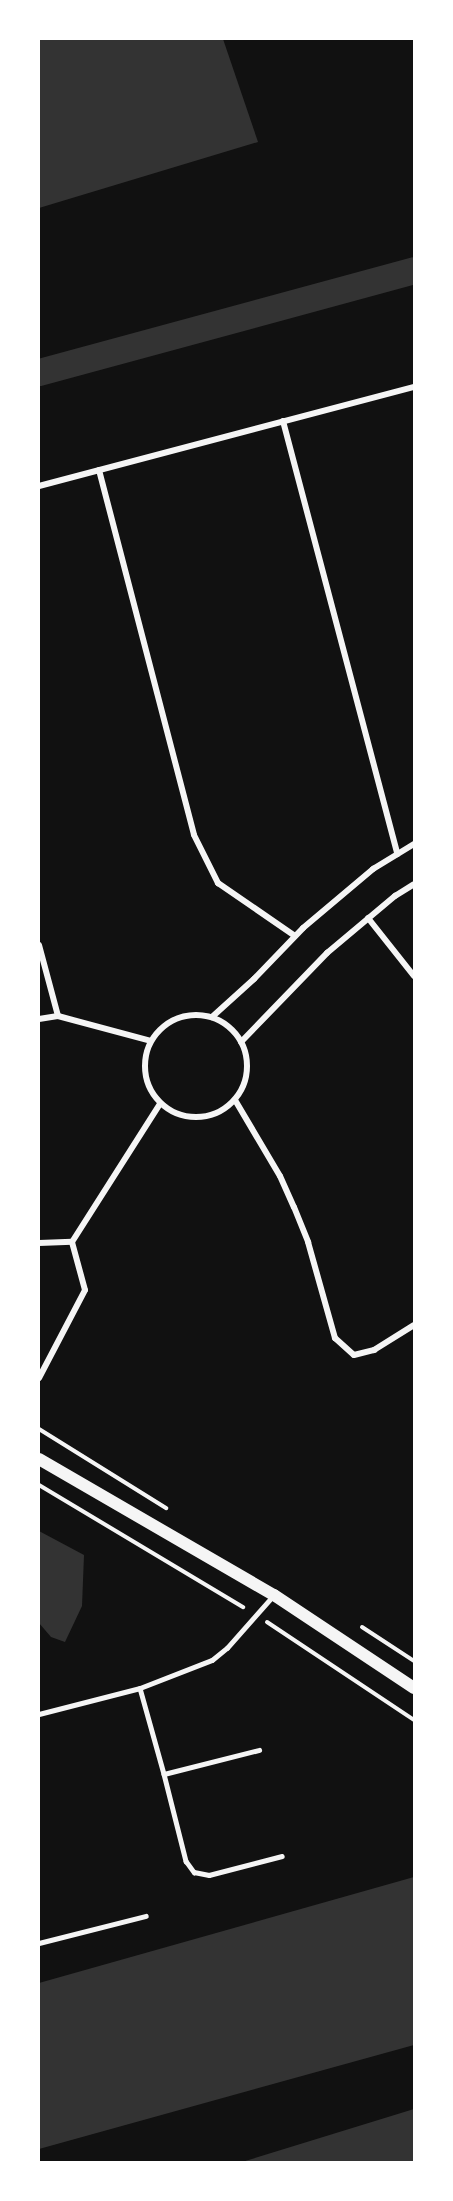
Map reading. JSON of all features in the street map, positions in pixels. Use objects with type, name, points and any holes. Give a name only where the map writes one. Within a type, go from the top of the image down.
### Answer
[{"type":"main road","points":[[39,1459],[274,1595],[414,1688]]},
{"type":"street","points":[[39,486],[414,387]]},
{"type":"street","points":[[283,421],[396,855]]},
{"type":"street","points":[[99,470],[194,835],[218,883],[295,936]]},
{"type":"street","points":[[212,1017],[254,979],[295,936],[373,869],[414,844]]},
{"type":"street","points":[[241,1042],[327,953],[368,918],[414,884]]},
{"type":"street","points":[[368,918],[414,976]]},
{"type":"street","points":[[39,945],[58,1016]]},
{"type":"street","points":[[194,1014],[212,1017],[227,1025],[241,1042],[248,1069],[244,1086],[235,1100],[223,1111],[207,1117],[190,1118],[174,1113],[160,1104],[150,1090],[145,1074],[145,1057],[151,1041],[162,1027],[177,1018],[194,1014]]},
{"type":"street","points":[[39,1019],[58,1016],[151,1041]]},
{"type":"street","points":[[235,1100],[280,1176],[294,1207],[308,1242],[335,1338],[354,1355],[374,1350],[414,1325]]},
{"type":"street","points":[[39,1378],[85,1290],[72,1242],[160,1104]]},
{"type":"street","points":[[39,1243],[72,1242]]},
{"type":"lane","points":[[39,1714],[140,1688],[212,1660],[227,1648],[274,1595]]},
{"type":"lane","points":[[140,1688],[186,1861],[194,1872],[209,1875],[282,1856]]},
{"type":"lane","points":[[164,1774],[259,1750]]},
{"type":"lane","points":[[39,1943],[146,1916]]},
{"type":"path","points":[[39,1485],[255,1614],[414,1720]]},
{"type":"shaded area","points":[[39,39],[223,39],[258,142],[39,208]]},
{"type":"shaded area","points":[[39,1531],[84,1555],[82,1606],[65,1642],[51,1637],[39,1623]]},
{"type":"shaded area","points":[[414,1877],[414,2045],[39,2149],[39,1983]]},
{"type":"shaded area","points":[[414,2109],[414,2162],[242,2162]]},
{"type":"waterway","points":[[39,372],[414,270]]}]
